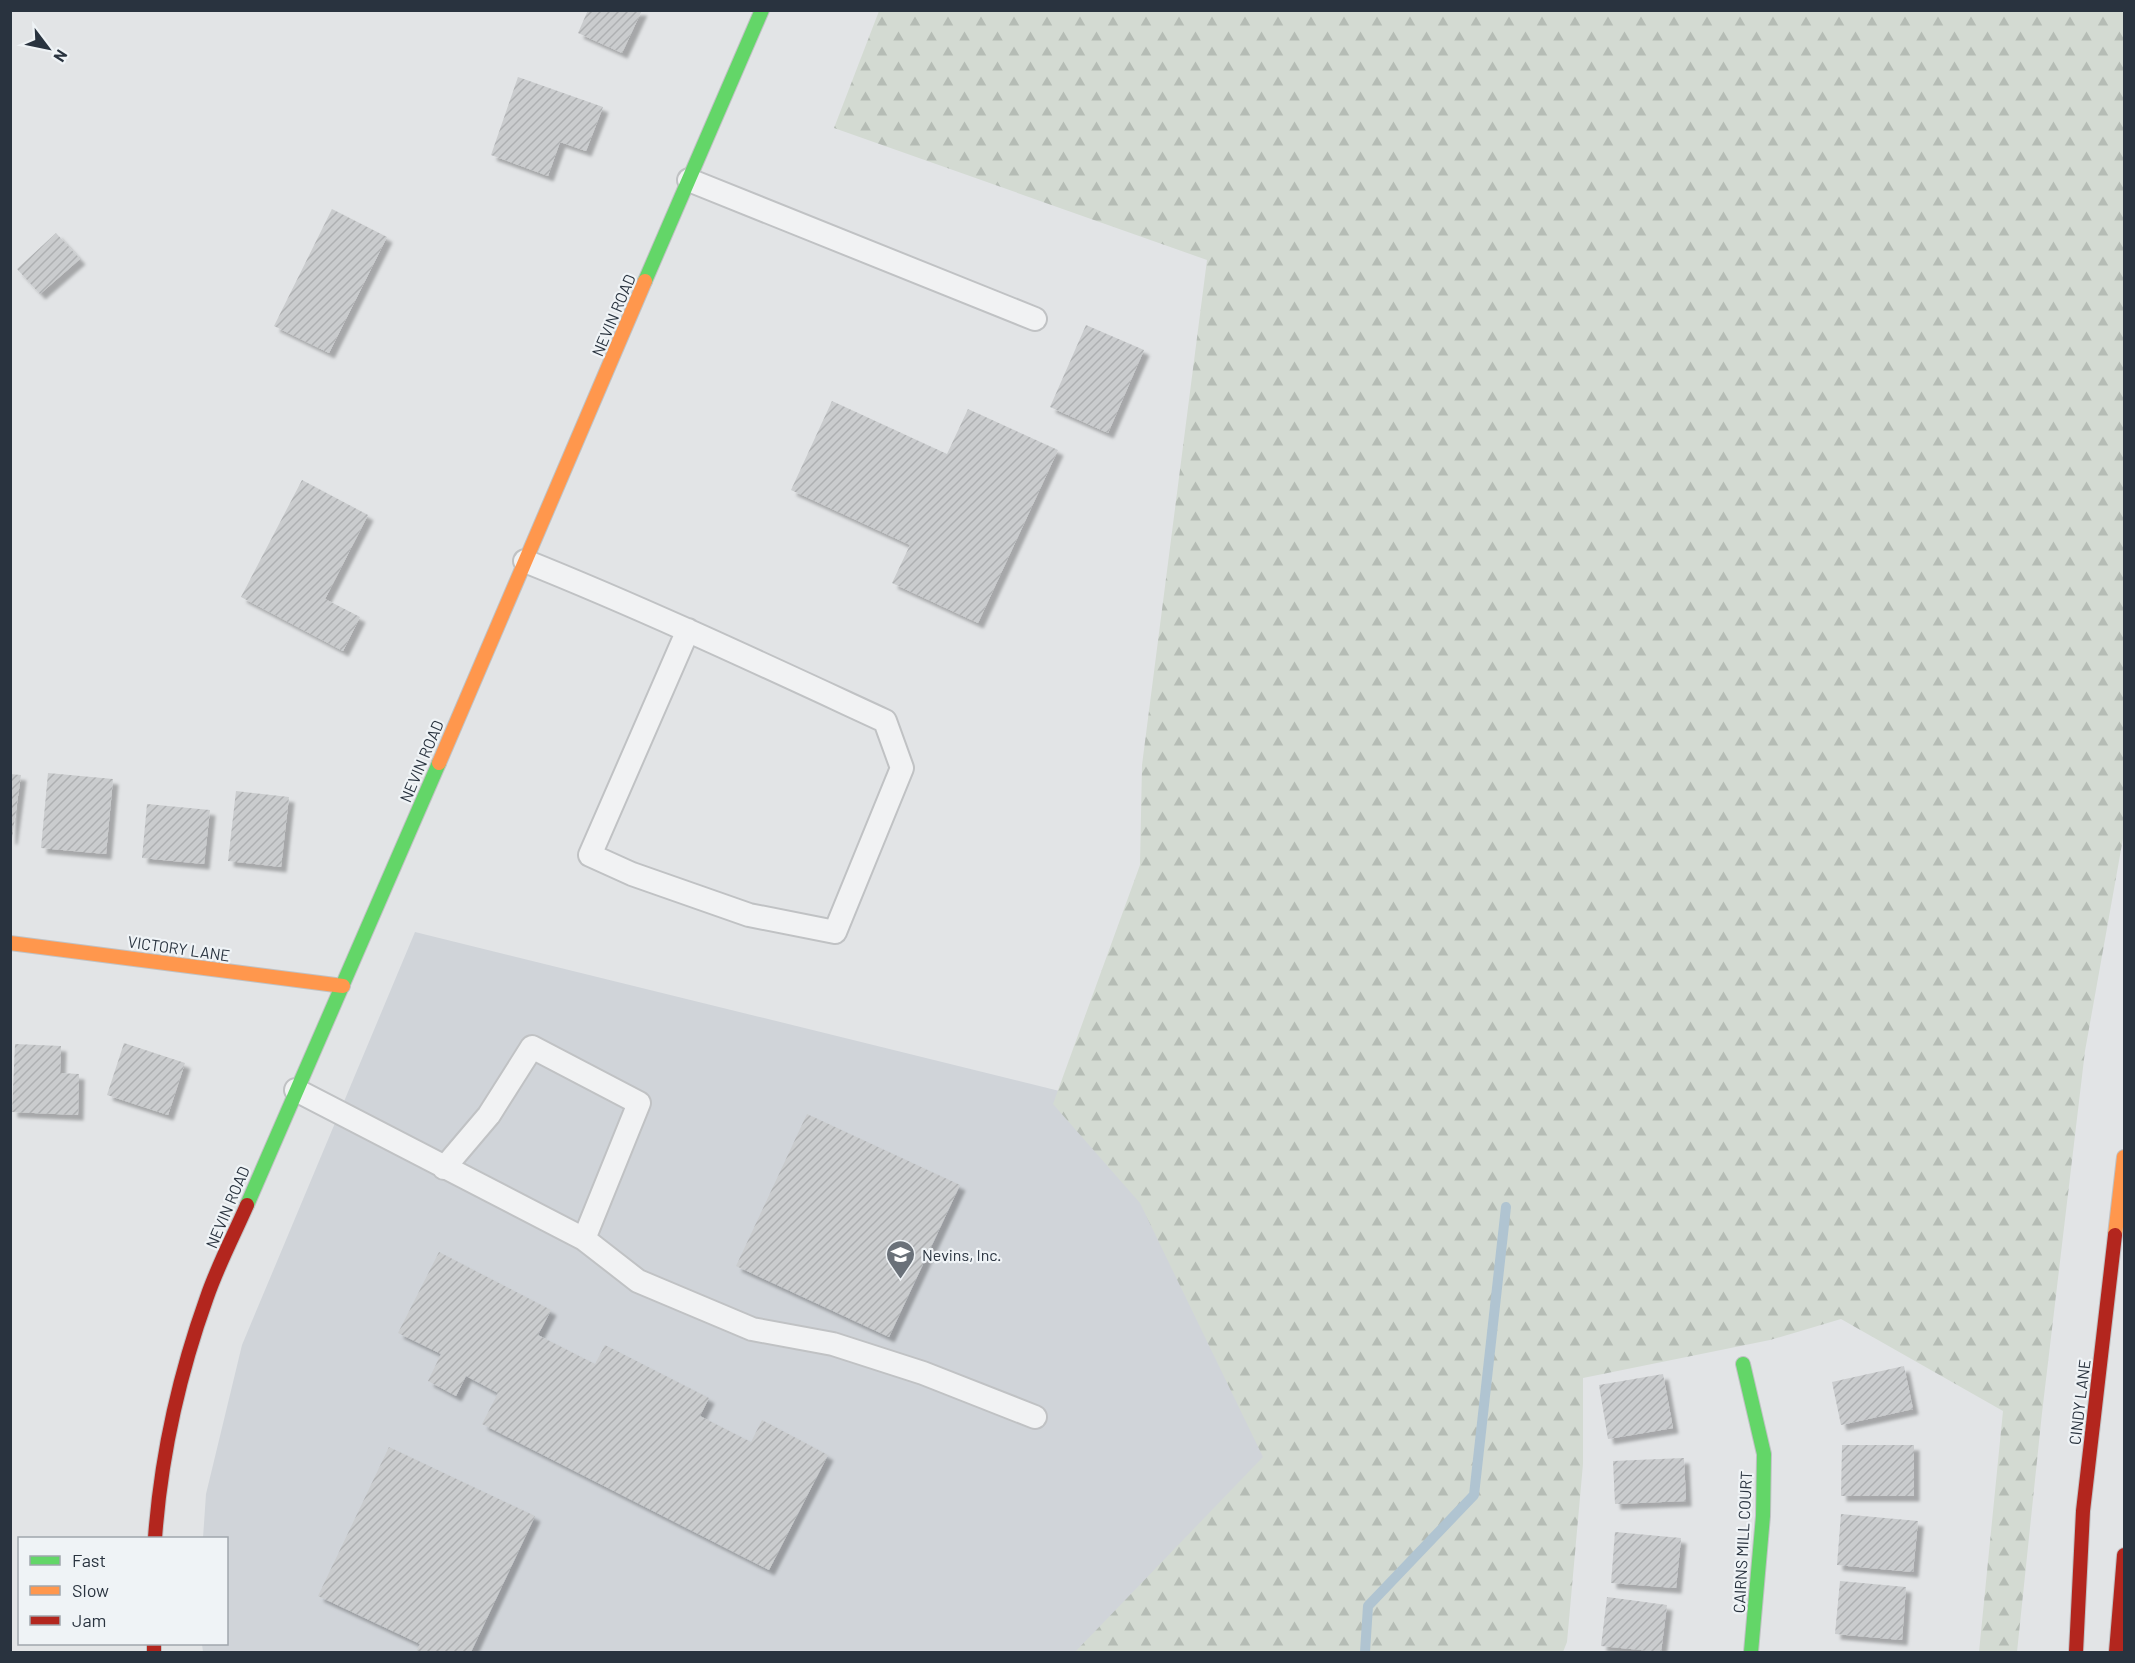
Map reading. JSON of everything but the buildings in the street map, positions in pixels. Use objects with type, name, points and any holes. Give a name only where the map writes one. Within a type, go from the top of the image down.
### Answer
[{"type":"street","name":"NEVIN ROAD","points":[[155,1537],[159,1487],[178,1390],[207,1296],[343,986],[762,10]]},
{"type":"street","name":"VICTORY LANE","points":[[10,943],[343,986]]},
{"type":"street","name":"CINDY LANE","points":[[2076,1653],[2083,1510],[2124,1157]]},
{"type":"street","name":"CAIRNS MILL COURT","points":[[1743,1364],[1764,1454],[1763,1516],[1751,1653]]},
{"type":"street","points":[[2116,1653],[2124,1555]]},
{"type":"lane","points":[[689,180],[1035,319]]},
{"type":"lane","points":[[525,561],[688,630],[885,721],[902,768],[835,932],[749,915],[632,874],[590,855],[688,630]]},
{"type":"lane","points":[[444,1168],[489,1115],[532,1047],[639,1102],[584,1239]]},
{"type":"lane","points":[[296,1090],[584,1239],[638,1281],[752,1329],[833,1344],[923,1373],[1035,1417]]},
{"type":"shaded area","name":"Nevins, Inc.","points":[[415,932],[1550,1212],[1424,1652],[203,1652],[202,1645],[228,1645],[228,1537],[203,1537],[206,1494],[242,1345]]},
{"type":"green space","points":[[879,11],[2124,11],[2124,833],[2085,1051],[2042,1413],[2017,1652],[1979,1652],[2003,1411],[1841,1319],[1770,1340],[1583,1378],[1583,1464],[1567,1642],[1563,1652],[1075,1652],[1263,1457],[1140,1203],[1053,1104],[1140,865],[1142,765],[1207,260],[834,128]]},
{"type":"waterway","points":[[1365,1652],[1368,1606],[1474,1495],[1506,1207]]},
{"type":"traffic: fast","points":[[645,281],[762,10]]},
{"type":"traffic: fast","points":[[247,1205],[439,763]]},
{"type":"traffic: fast","points":[[1743,1364],[1764,1454],[1763,1516],[1751,1652]]},
{"type":"traffic: slow","points":[[439,763],[645,281]]},
{"type":"traffic: slow","points":[[10,943],[343,986]]},
{"type":"traffic: slow","points":[[2115,1235],[2124,1157]]},
{"type":"traffic: jam","points":[[155,1537],[167,1446],[188,1356],[211,1285],[247,1205]]},
{"type":"traffic: jam","points":[[2076,1652],[2083,1511],[2115,1235]]},
{"type":"traffic: jam","points":[[2116,1652],[2124,1555]]},
{"type":"traffic: jam","points":[[154,1645],[154,1652]]},
{"type":"place","name":"Nevins, Inc.","points":[[901,1280]]}]
